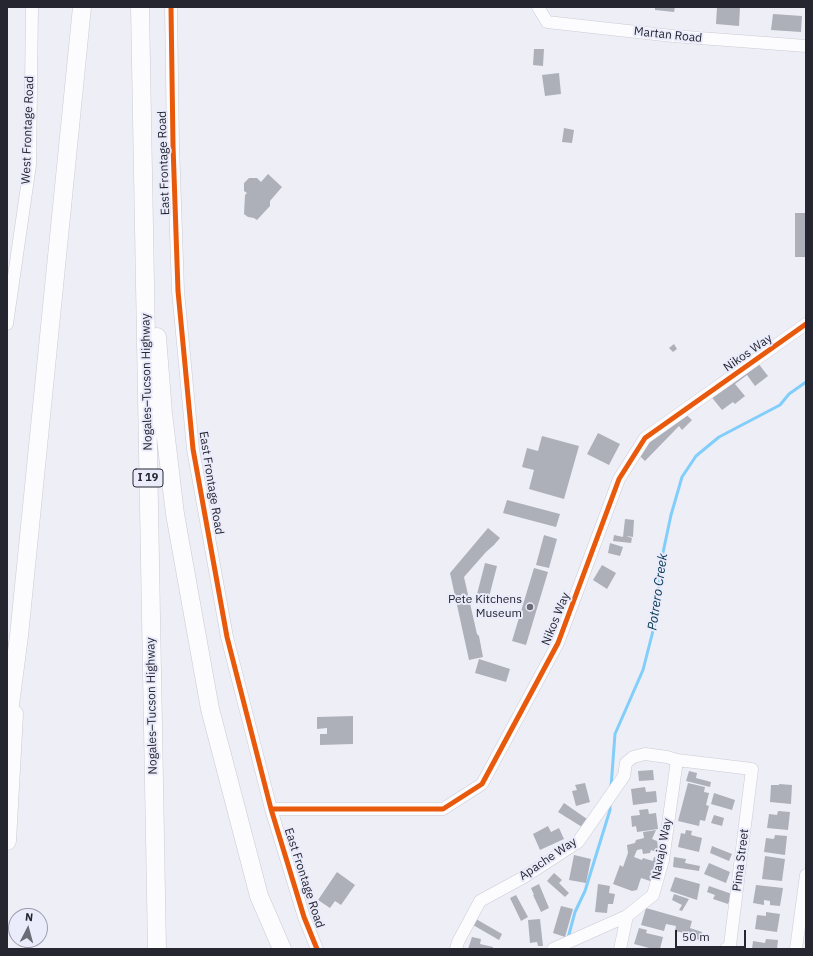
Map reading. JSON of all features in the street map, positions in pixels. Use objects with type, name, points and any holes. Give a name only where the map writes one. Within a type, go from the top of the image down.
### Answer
[{"type":"highway","points":[[7,727],[19,636],[82,7]]},
{"type":"highway","name":"Nogales–Tucson Highway","points":[[140,7],[145,216],[156,949]]},
{"type":"highway","points":[[145,288],[157,331],[163,413],[175,514],[210,708],[259,896],[282,949]]},
{"type":"highway","points":[[7,842],[19,636]]},
{"type":"street","name":"West Frontage Road","points":[[7,324],[30,165],[32,7]]},
{"type":"street","name":"East Frontage Road","points":[[170,7],[178,291],[193,449],[227,637],[271,810],[304,917],[316,949]]},
{"type":"street","name":"Martan Road","points":[[538,7],[547,22],[674,36],[806,46]]},
{"type":"street","name":"Nikos Way","points":[[271,810],[443,809],[482,784],[558,643],[619,479],[645,438],[806,324]]},
{"type":"street","name":"Apache Way","points":[[456,949],[458,942],[480,901],[524,877],[578,842],[619,781],[624,776],[626,764],[633,757],[645,754],[677,760],[752,769]]},
{"type":"street","name":"Navajo Way","points":[[553,949],[627,916],[653,895],[663,860],[677,760]]},
{"type":"street","name":"Pima Street","points":[[726,949],[730,945],[752,769]]},
{"type":"street","points":[[796,949],[806,875]]},
{"type":"street","points":[[620,949],[627,916]]},
{"type":"building","points":[[655,7],[675,7],[674,12],[655,10]]},
{"type":"building","points":[[717,7],[740,7],[739,26],[716,24]]},
{"type":"building","points":[[773,14],[802,16],[801,32],[771,30]]},
{"type":"building","points":[[534,49],[544,49],[543,66],[533,65]]},
{"type":"building","points":[[559,73],[561,94],[545,96],[542,75]]},
{"type":"building","points":[[564,128],[574,130],[572,143],[562,142]]},
{"type":"building","points":[[268,174],[282,187],[270,201],[270,206],[257,220],[248,217],[244,214],[245,195],[247,193],[244,191],[244,183],[249,178],[257,178],[261,182]]},
{"type":"building","points":[[795,213],[806,213],[806,257],[795,257]]},
{"type":"building","points":[[674,344],[677,349],[673,352],[669,348]]},
{"type":"building","points":[[751,354],[768,376],[755,386],[747,375],[735,384],[745,396],[735,404],[733,402],[722,410],[705,389]]},
{"type":"building","points":[[679,408],[692,420],[682,430],[679,426],[645,461],[636,452]]},
{"type":"building","points":[[598,433],[620,444],[609,465],[587,454]]},
{"type":"building","points":[[542,436],[579,446],[564,499],[529,489],[534,470],[522,467],[527,448],[538,451]]},
{"type":"building","points":[[507,500],[560,514],[556,527],[503,513]]},
{"type":"building","points":[[625,519],[634,520],[633,537],[626,536],[632,538],[631,543],[613,541],[614,535],[623,537]]},
{"type":"building","points":[[488,528],[500,538],[464,577],[483,657],[469,660],[450,573]]},
{"type":"building","points":[[544,535],[557,539],[549,568],[536,565]]},
{"type":"building","points":[[610,543],[623,547],[620,556],[608,553]]},
{"type":"building","points":[[485,563],[497,566],[488,601],[476,598]]},
{"type":"building","points":[[602,565],[616,573],[607,589],[593,580]]},
{"type":"building","name":"Pete Kitchens Museum","points":[[534,568],[548,572],[526,645],[512,641]]},
{"type":"building","points":[[479,659],[510,669],[506,682],[475,673]]},
{"type":"building","points":[[353,716],[353,744],[320,745],[320,734],[327,734],[327,728],[317,729],[317,717]]},
{"type":"building","points":[[653,770],[654,780],[639,781],[638,771]]},
{"type":"building","points":[[689,771],[697,773],[696,778],[711,782],[710,787],[686,781]]},
{"type":"building","points":[[585,783],[590,802],[576,806],[572,791],[577,790],[575,785]]},
{"type":"building","points":[[688,783],[705,787],[704,792],[709,793],[706,805],[709,806],[705,821],[700,820],[699,826],[678,821]]},
{"type":"building","points":[[771,785],[792,785],[791,804],[770,802]]},
{"type":"building","points":[[645,787],[646,792],[656,791],[657,802],[633,805],[631,789]]},
{"type":"building","points":[[714,793],[735,800],[732,810],[711,804]]},
{"type":"building","points":[[564,803],[587,819],[582,827],[558,812]]},
{"type":"building","points":[[648,809],[649,814],[656,813],[658,829],[637,832],[636,826],[632,827],[631,816],[640,815],[639,810]]},
{"type":"building","points":[[778,811],[790,812],[788,830],[767,828],[769,814],[777,815]]},
{"type":"building","points":[[714,815],[724,818],[722,826],[711,823]]},
{"type":"building","points":[[548,826],[551,832],[559,828],[564,839],[540,850],[533,834]]},
{"type":"building","points":[[656,830],[652,839],[657,841],[659,853],[651,850],[650,853],[643,854],[642,849],[637,850],[634,857],[642,860],[643,858],[653,861],[654,857],[662,860],[653,882],[641,878],[637,890],[632,891],[613,884],[620,865],[623,867],[628,853],[627,845],[644,838],[643,832]]},
{"type":"building","points":[[686,830],[692,831],[691,835],[702,838],[699,852],[678,847],[681,833],[685,834]]},
{"type":"building","points":[[775,835],[787,836],[785,855],[764,852],[766,838],[774,839]]},
{"type":"building","points":[[712,846],[732,854],[729,861],[710,853]]},
{"type":"building","points":[[574,855],[591,859],[586,883],[569,880]]},
{"type":"building","points":[[765,856],[785,859],[782,881],[762,879]]},
{"type":"building","points":[[674,857],[686,859],[685,863],[700,866],[699,871],[673,867]]},
{"type":"building","points":[[709,863],[730,872],[726,883],[704,874]]},
{"type":"building","points":[[337,872],[355,885],[341,905],[335,901],[330,908],[318,900]]},
{"type":"building","points":[[554,873],[562,880],[559,883],[569,893],[565,897],[547,881]]},
{"type":"building","points":[[675,877],[700,884],[697,900],[670,891]]},
{"type":"building","points":[[539,884],[549,908],[541,912],[531,888]]},
{"type":"building","points":[[598,884],[610,886],[609,893],[615,894],[613,904],[608,904],[607,913],[595,912]]},
{"type":"building","points":[[756,885],[783,888],[780,906],[770,905],[770,901],[764,900],[764,905],[753,903]]},
{"type":"building","points":[[709,886],[732,894],[728,904],[713,899],[715,895],[707,892]]},
{"type":"building","points":[[674,894],[689,899],[682,911],[679,910],[682,905],[672,900]]},
{"type":"building","points":[[516,895],[528,917],[521,921],[510,898]]},
{"type":"building","points":[[561,906],[573,909],[565,937],[553,933]]},
{"type":"building","points":[[646,908],[692,921],[690,928],[702,932],[700,940],[692,938],[693,935],[675,931],[676,926],[666,924],[664,931],[641,925]]},
{"type":"building","points":[[766,912],[780,914],[777,932],[755,929],[757,915],[766,916]]},
{"type":"building","points":[[476,919],[502,934],[499,940],[473,925]]},
{"type":"building","points":[[540,919],[543,946],[538,946],[537,942],[530,943],[528,920]]},
{"type":"building","points":[[639,928],[647,930],[646,933],[663,937],[660,949],[653,949],[634,944]]},
{"type":"building","points":[[472,937],[481,939],[480,944],[493,947],[493,949],[468,949]]},
{"type":"building","points":[[766,939],[778,940],[777,949],[752,949],[753,941],[765,943]]},
{"type":"waterway","name":"Potrero Creek","points":[[611,787],[615,734],[643,670],[656,619],[661,562],[671,515],[682,477],[696,456],[719,437],[780,405],[789,394],[806,382]]},
{"type":"waterway","name":"Potrero Creek","points":[[568,938],[575,912],[585,891],[610,810],[610,804]]},
{"type":"cycle path","points":[[171,7],[173,145],[178,291],[193,449],[227,637],[271,809],[304,917],[317,949]]},
{"type":"cycle path","points":[[271,809],[443,809],[482,784],[558,643],[619,479],[645,438],[806,324]]},
{"type":"place","name":"Pete Kitchens Museum","points":[[530,607]]}]
